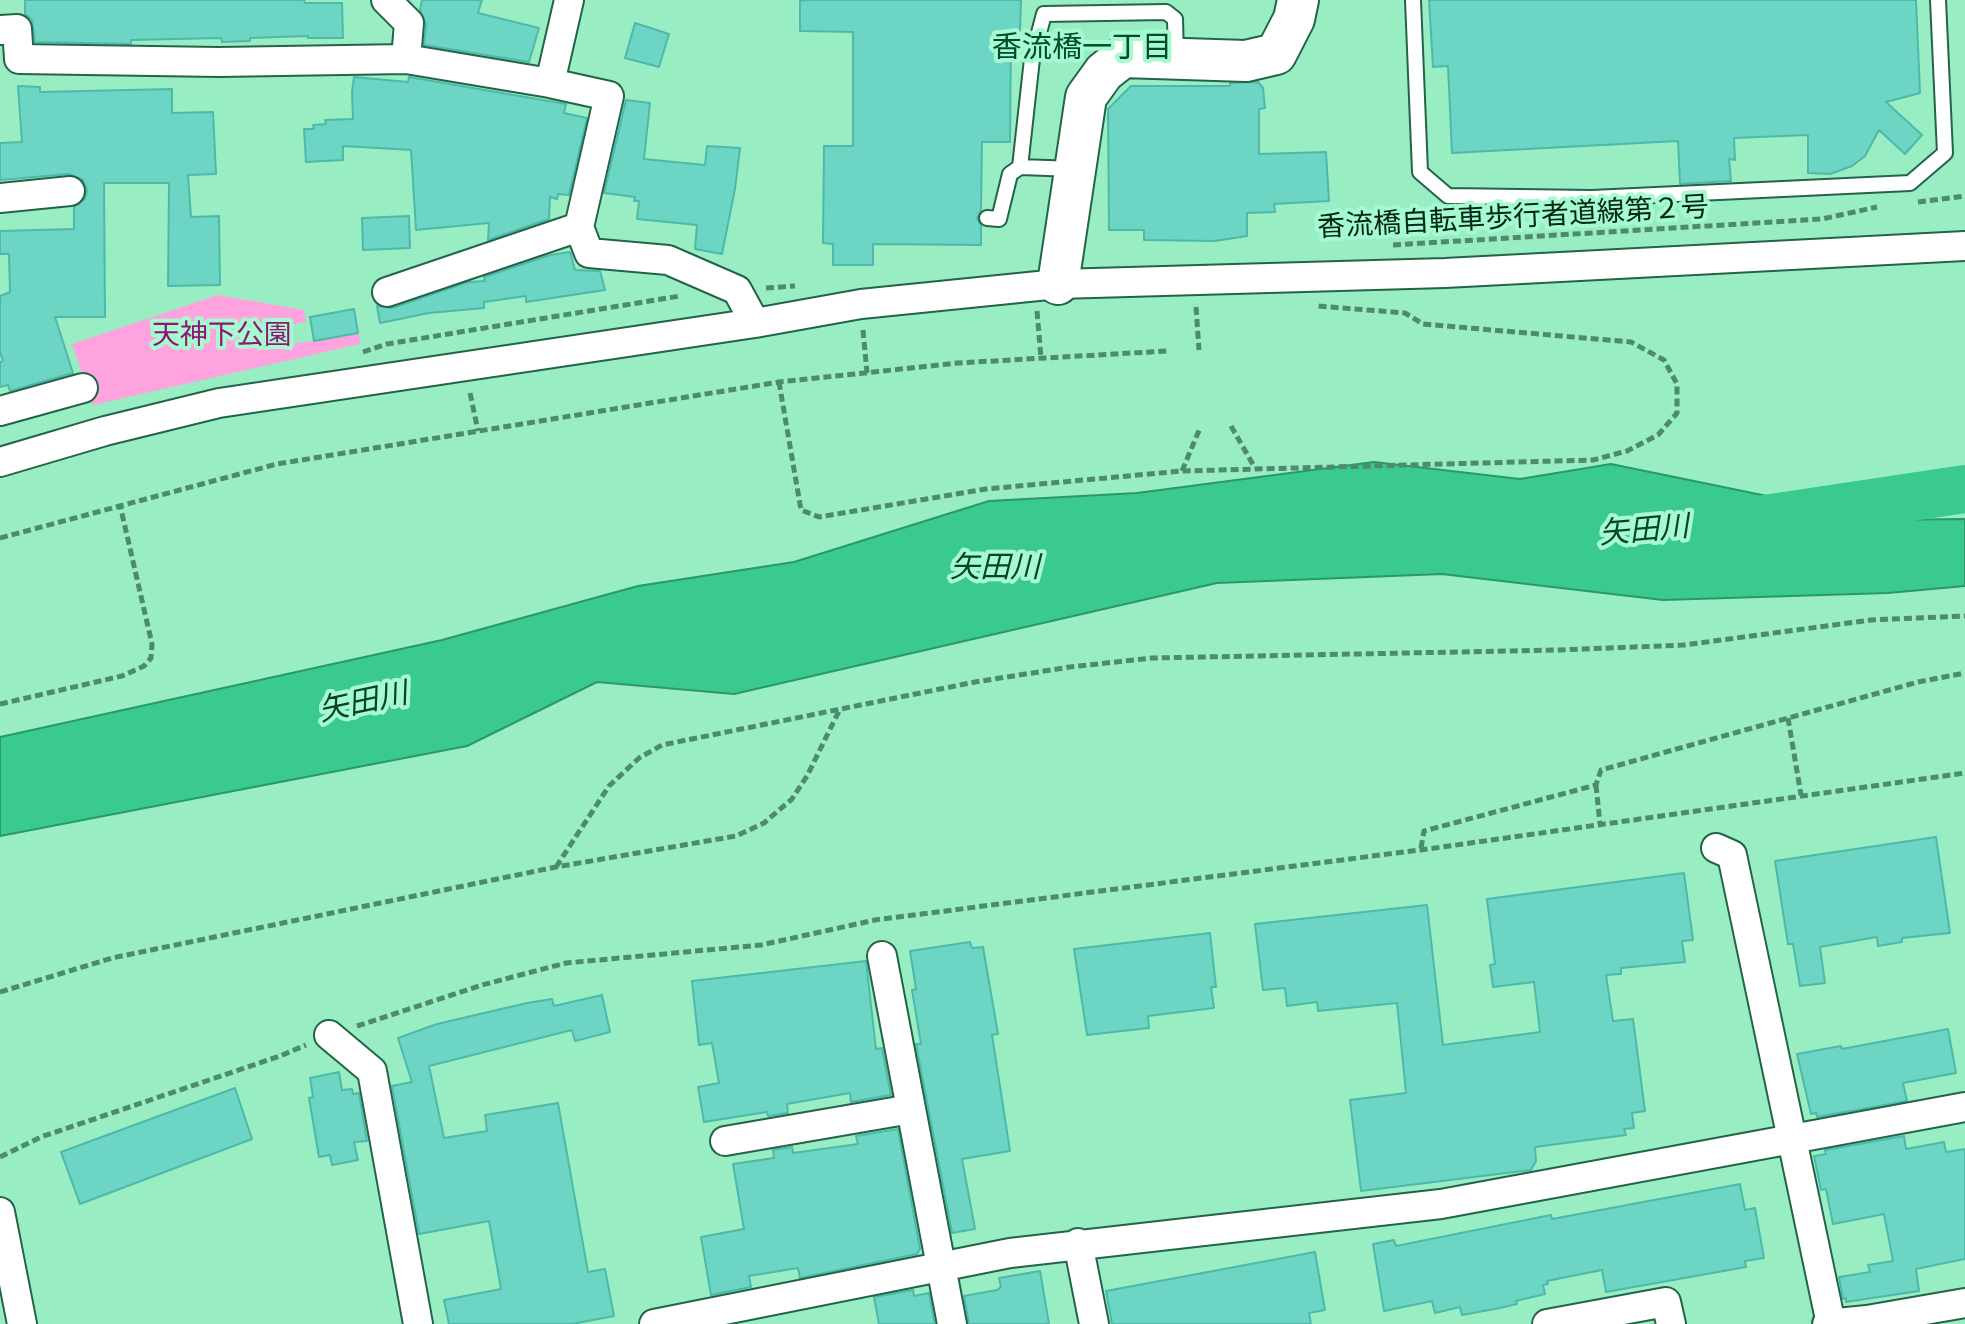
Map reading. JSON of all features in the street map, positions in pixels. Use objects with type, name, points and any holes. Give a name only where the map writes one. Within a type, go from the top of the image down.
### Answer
[{"type":"street","points":[[386,0],[409,23],[406,59]]},
{"type":"street","points":[[550,83],[569,0]]},
{"type":"street","points":[[1046,285],[1075,169],[1086,97],[1104,72],[1123,57],[1246,61],[1276,54],[1294,19],[1298,0]]},
{"type":"street","points":[[0,30],[17,29],[19,59],[235,62],[406,59],[609,96],[579,227],[589,253],[668,260],[737,290],[755,323]]},
{"type":"street","points":[[0,198],[70,191]]},
{"type":"street","points":[[387,292],[579,227]]},
{"type":"street","points":[[0,462],[105,431],[219,403],[755,323],[861,304],[1046,285],[1445,273],[1965,246]]},
{"type":"street","points":[[0,411],[83,388]]},
{"type":"street","points":[[1716,848],[1732,855],[1830,1324],[1965,1303]]},
{"type":"street","points":[[882,956],[952,1324]]},
{"type":"street","points":[[329,1035],[372,1071],[418,1324]]},
{"type":"street","points":[[654,1324],[1010,1253],[1441,1204],[1965,1107]]},
{"type":"street","points":[[725,1141],[911,1109]]},
{"type":"street","points":[[0,1212],[22,1324]]},
{"type":"street","points":[[1078,1243],[1094,1324]]},
{"type":"street","points":[[1547,1324],[1666,1302],[1671,1324]]},
{"type":"lane","points":[[1413,0],[1420,172],[1448,196],[1592,198],[1910,183],[1945,153],[1938,0]]},
{"type":"lane","points":[[1020,167],[1032,59],[1044,14],[1063,7],[1166,12],[1175,19],[1176,59]]},
{"type":"lane","points":[[987,218],[999,219],[1010,174],[1020,167],[1075,169]]},
{"type":"path","points":[[1903,204],[1965,196]]},
{"type":"path","name":"香流橋自転車歩行者道線第２号","points":[[1382,245],[1822,219],[1887,206]]},
{"type":"path","points":[[1041,358],[1046,285]]},
{"type":"path","points":[[1195,300],[1199,350]]},
{"type":"path","points":[[861,304],[867,373]]},
{"type":"path","points":[[779,382],[801,510],[819,517],[986,489],[1182,471],[1593,460],[1627,451],[1658,435],[1677,413],[1677,384],[1664,360],[1631,342],[1423,324],[1405,313],[1312,306]]},
{"type":"path","points":[[0,538],[277,464],[779,382],[1041,358],[1167,351]]},
{"type":"path","points":[[465,366],[478,431]]},
{"type":"path","points":[[1231,426],[1255,468]]},
{"type":"path","points":[[1182,471],[1200,428]]},
{"type":"path","points":[[0,704],[122,676],[144,666],[151,658],[152,644],[120,505]]},
{"type":"path","points":[[556,867],[609,786],[639,758],[662,745],[975,682],[1152,658],[1684,645],[1857,622],[1965,616]]},
{"type":"path","points":[[1600,824],[1596,785],[1601,770],[1918,682],[1965,673]]},
{"type":"path","points":[[0,992],[112,958],[556,867],[736,836],[764,823],[792,799],[841,708]]},
{"type":"path","points":[[1788,718],[1801,795]]},
{"type":"path","points":[[0,1157],[41,1137],[280,1056],[329,1035],[482,985],[566,963],[761,945],[875,920],[1965,773]]},
{"type":"path","points":[[1421,848],[1424,831],[1596,785]]},
{"type":"green space","name":"天神下公園","points":[[218,295],[304,310],[306,322],[282,326],[285,345],[359,334],[360,344],[93,405],[72,344]]},
{"type":"water","name":"矢田川","points":[[1374,462],[1520,479],[1611,464],[1884,520],[1965,519],[1965,586],[1888,593],[1663,600],[1442,574],[1217,583],[734,694],[597,682],[467,746],[0,836],[0,737],[442,640],[638,586],[794,562],[989,501],[1137,493]]},
{"type":"building","points":[[25,0],[304,0],[305,3],[342,3],[343,38],[308,36],[222,42],[221,38],[131,40],[131,44],[35,42],[32,20],[25,14]]},
{"type":"building","points":[[422,0],[482,0],[478,13],[539,28],[529,62],[424,45],[426,24],[420,10]]},
{"type":"building","points":[[1021,0],[1020,31],[1011,31],[1010,142],[982,142],[981,210],[977,218],[981,226],[981,245],[873,244],[873,265],[833,265],[833,244],[823,243],[824,146],[853,146],[853,32],[800,31],[800,1]]},
{"type":"building","points":[[1429,0],[1916,0],[1920,93],[1886,102],[1922,135],[1905,154],[1879,130],[1865,156],[1852,166],[1830,174],[1808,173],[1808,135],[1734,138],[1735,160],[1729,159],[1731,181],[1680,184],[1678,141],[1452,153],[1448,66],[1433,67]]},
{"type":"building","points":[[635,23],[669,34],[659,67],[625,58]]},
{"type":"building","points":[[354,77],[408,82],[409,77],[566,104],[564,113],[587,118],[569,195],[558,194],[557,199],[550,197],[549,219],[488,240],[489,223],[416,230],[411,150],[343,146],[343,160],[306,162],[304,129],[326,124],[325,120],[353,119]]},
{"type":"building","points":[[1258,82],[1263,88],[1265,108],[1259,109],[1259,154],[1326,152],[1329,201],[1274,204],[1275,212],[1247,213],[1247,236],[1215,241],[1144,240],[1144,230],[1109,230],[1108,109],[1131,86],[1230,86],[1230,83]]},
{"type":"building","points":[[18,86],[40,87],[40,92],[172,89],[172,113],[213,112],[216,174],[188,175],[191,217],[219,216],[220,285],[168,286],[169,183],[104,183],[105,317],[55,317],[73,373],[10,391],[8,385],[0,387],[0,362],[3,361],[0,352],[0,296],[10,292],[9,254],[0,254],[0,231],[74,229],[74,207],[85,199],[87,190],[83,180],[69,174],[0,180],[0,143],[22,142]]},
{"type":"building","points":[[626,100],[650,103],[644,159],[705,165],[707,146],[740,148],[722,254],[695,249],[697,225],[637,219],[639,201],[634,201],[635,197],[604,193]]},
{"type":"building","points":[[409,216],[410,248],[363,250],[362,218]]},
{"type":"building","points":[[570,252],[575,270],[600,271],[605,290],[526,302],[526,296],[484,302],[484,308],[429,313],[380,323],[377,306],[392,308],[468,282],[485,281],[484,277],[550,255]]},
{"type":"building","points":[[354,309],[358,333],[314,341],[310,317]]},
{"type":"building","points":[[1936,837],[1950,933],[1902,938],[1902,942],[1878,946],[1877,937],[1820,947],[1825,983],[1800,986],[1793,944],[1788,944],[1775,861]]},
{"type":"building","points":[[1684,873],[1693,940],[1682,941],[1685,962],[1621,968],[1621,974],[1606,975],[1613,1021],[1633,1019],[1645,1111],[1632,1113],[1634,1128],[1624,1129],[1626,1135],[1535,1147],[1536,1161],[1531,1170],[1361,1191],[1350,1100],[1406,1093],[1397,1003],[1318,1011],[1317,1002],[1287,1006],[1285,988],[1263,990],[1255,924],[1427,905],[1443,1045],[1540,1032],[1534,982],[1493,987],[1490,965],[1495,964],[1487,899]]},
{"type":"building","points":[[1210,933],[1216,987],[1211,987],[1214,1008],[1148,1016],[1149,1028],[1087,1035],[1074,949]]},
{"type":"building","points":[[970,942],[972,948],[983,947],[998,1034],[992,1035],[1010,1151],[962,1159],[975,1229],[952,1233],[916,1044],[921,1044],[912,990],[916,989],[910,951]]},
{"type":"building","points":[[866,961],[876,1049],[882,1048],[891,1095],[851,1102],[850,1093],[787,1104],[788,1113],[768,1116],[767,1112],[704,1122],[698,1087],[719,1083],[712,1043],[699,1045],[692,981]]},
{"type":"building","points":[[602,995],[610,1032],[575,1041],[572,1030],[429,1066],[444,1138],[487,1131],[485,1115],[558,1103],[588,1272],[605,1269],[614,1316],[572,1324],[449,1324],[444,1300],[501,1289],[489,1221],[419,1234],[392,1086],[412,1082],[398,1038],[437,1024],[527,1003],[552,999],[554,1006]]},
{"type":"building","points":[[1948,1029],[1956,1073],[1903,1083],[1907,1101],[1817,1117],[1816,1113],[1811,1114],[1797,1054],[1841,1046],[1842,1049]]},
{"type":"building","points":[[339,1072],[342,1090],[352,1089],[353,1094],[359,1093],[367,1141],[354,1142],[358,1160],[332,1165],[330,1155],[319,1157],[309,1098],[313,1097],[310,1078]]},
{"type":"building","points":[[235,1088],[252,1139],[80,1204],[61,1152]]},
{"type":"building","points":[[898,1129],[920,1249],[917,1254],[800,1278],[798,1268],[749,1276],[751,1287],[711,1295],[701,1237],[744,1229],[733,1164],[774,1158],[773,1150],[792,1147],[793,1153],[858,1144],[856,1136]]},
{"type":"building","points":[[1904,1136],[1906,1149],[1944,1142],[1946,1152],[1965,1149],[1965,1259],[1916,1269],[1919,1291],[1846,1302],[1839,1277],[1870,1272],[1868,1265],[1893,1261],[1884,1214],[1833,1224],[1826,1189],[1821,1190],[1814,1156],[1826,1154],[1825,1150]]},
{"type":"building","points":[[1740,1184],[1745,1210],[1755,1208],[1764,1258],[1745,1261],[1746,1267],[1606,1292],[1602,1270],[1547,1281],[1548,1284],[1543,1285],[1545,1294],[1500,1308],[1462,1315],[1460,1307],[1435,1313],[1432,1301],[1384,1311],[1373,1244],[1394,1240],[1396,1246],[1551,1215],[1552,1219]]},
{"type":"building","points":[[1315,1252],[1325,1310],[1309,1313],[1311,1324],[1112,1324],[1106,1291]]},
{"type":"building","points":[[1040,1271],[1049,1324],[969,1324],[964,1296],[997,1290],[1001,1287],[999,1278]]},
{"type":"building","points":[[913,1290],[914,1296],[929,1293],[935,1324],[879,1324],[874,1297]]},
{"type":"waterway","name":"矢田川","points":[[1765,519],[1965,489]]},
{"type":"district","name":"香流橋一丁目","points":[[1082,47]]}]
